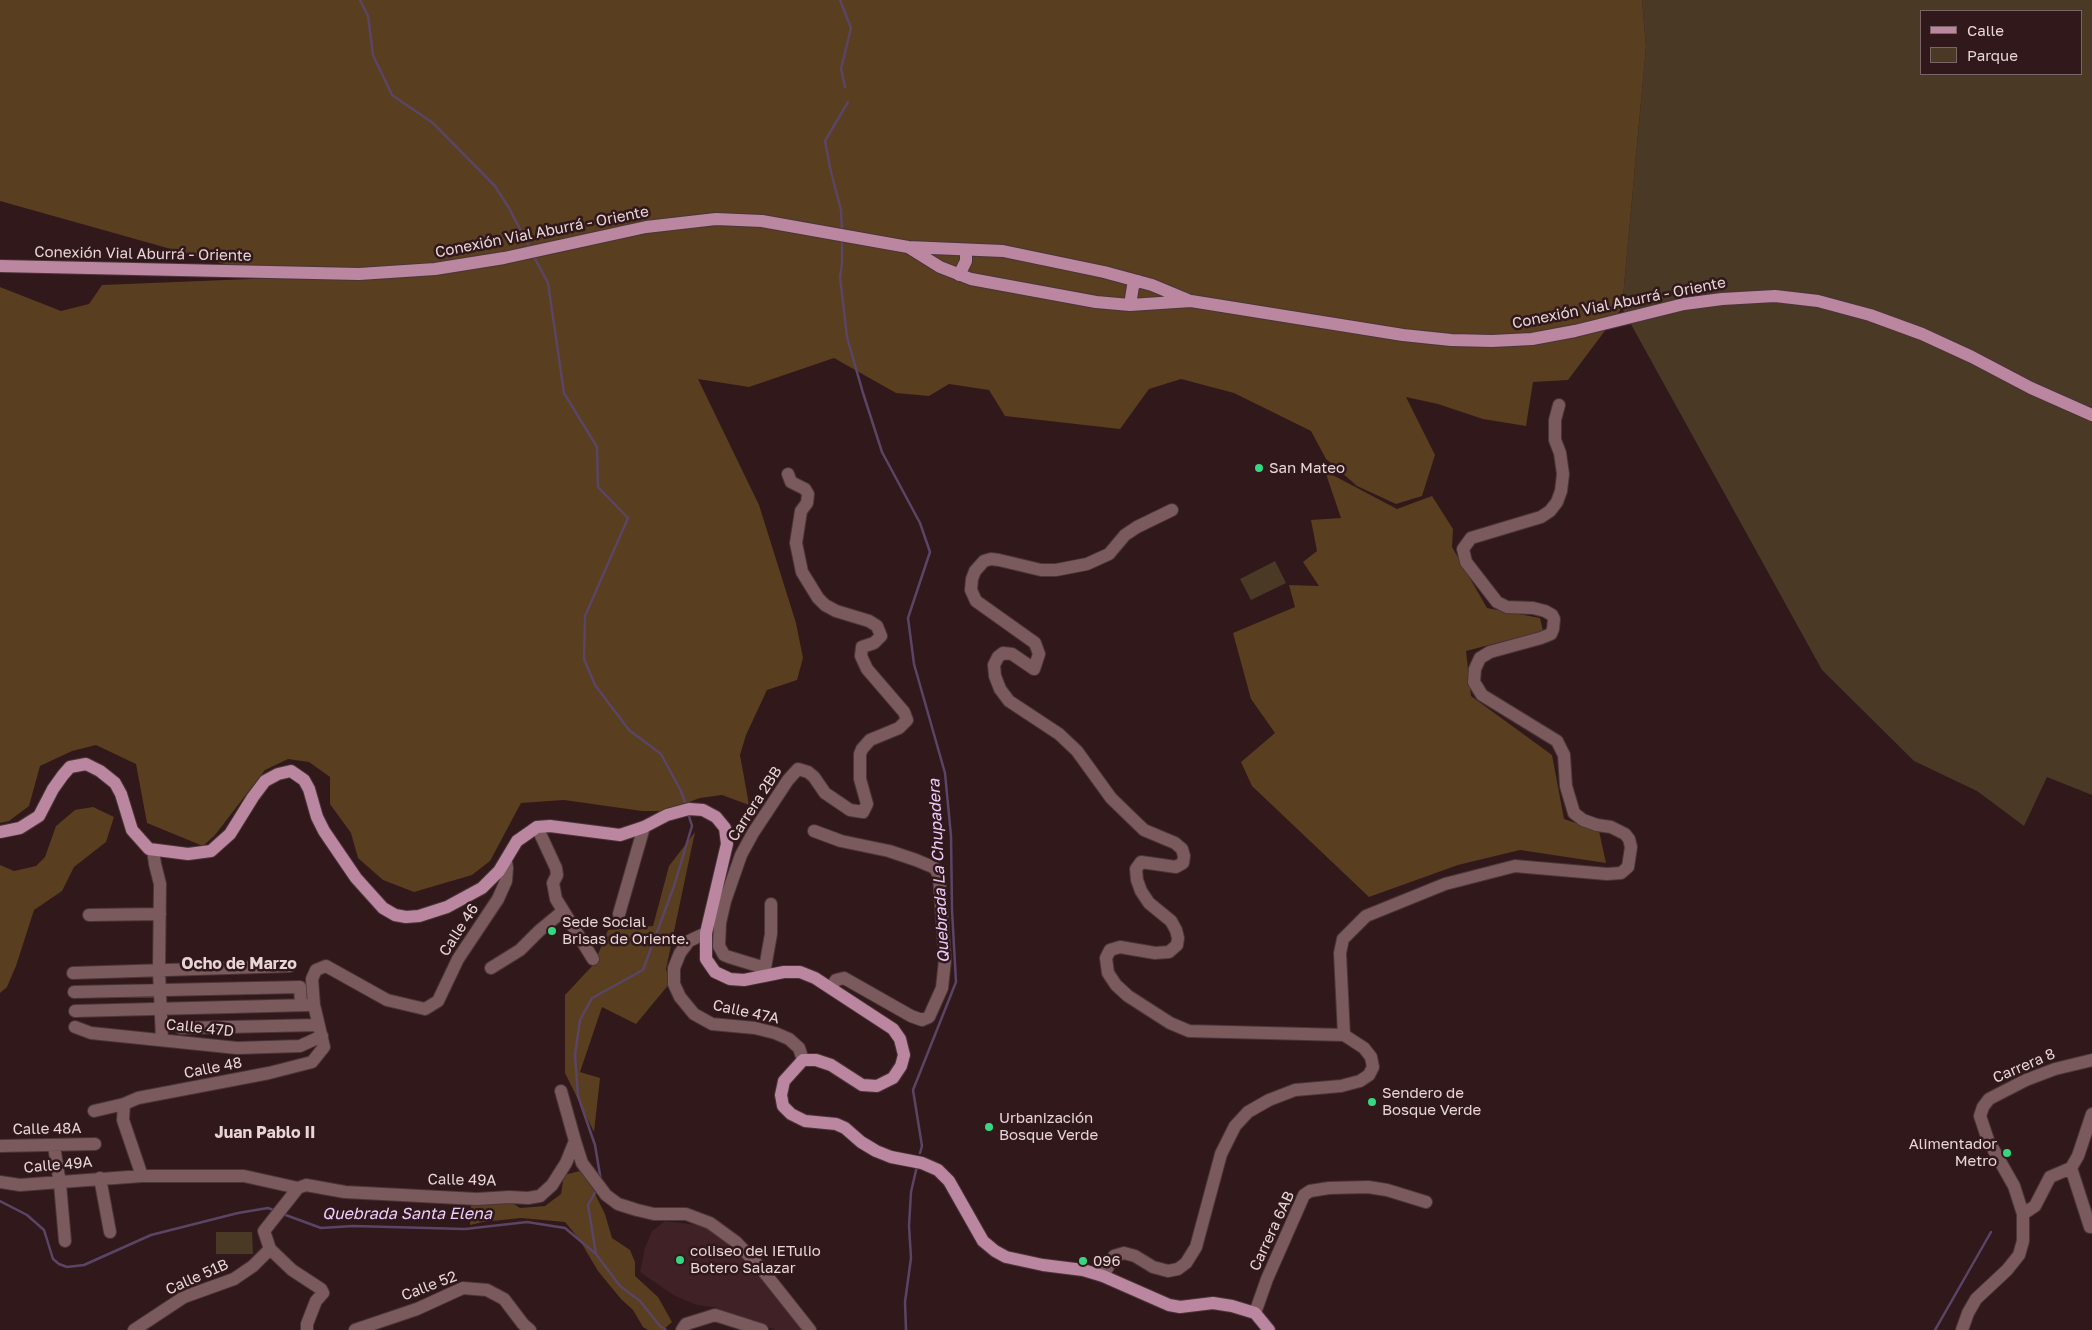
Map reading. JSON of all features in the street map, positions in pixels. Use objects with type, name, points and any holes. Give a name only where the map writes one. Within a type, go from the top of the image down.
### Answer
[{"type":"main road","name":"Conexión Vial Aburrá - Oriente","points":[[0,266],[359,274],[436,269],[504,258],[646,227],[716,219],[779,223],[904,247],[1003,251],[1152,284],[1193,301],[1403,335],[1451,340],[1492,341],[1532,338],[1575,331],[1684,304],[1745,297],[1775,296],[1818,301],[1870,314],[1922,334],[1972,357],[2031,388],[2092,415]]},
{"type":"main road","name":"Conexión Vial Aburrá - Oriente","points":[[904,247],[940,267],[971,279],[1096,302],[1130,305],[1193,301]]},
{"type":"main road","points":[[940,267],[946,255],[953,249]]},
{"type":"main road","points":[[958,275],[966,261],[966,251]]},
{"type":"main road","points":[[1130,305],[1133,286],[1138,281]]},
{"type":"main road","points":[[1150,304],[1152,284]]},
{"type":"main road","points":[[0,832],[20,828],[39,816],[53,789],[70,767],[86,764],[100,771],[115,783],[121,794],[132,830],[149,849],[188,854],[211,851],[230,834],[252,797],[265,781],[278,774],[291,771],[304,780],[309,788],[316,817],[347,866],[383,908],[395,915],[406,917],[419,916],[468,896],[482,888],[506,861],[517,840],[537,827],[550,826],[620,835],[644,827],[667,815],[685,810],[702,810],[716,817],[725,828],[727,844],[706,933],[706,959],[715,972],[730,979],[744,980],[765,972],[800,972],[815,978],[894,1029],[900,1039],[904,1055],[901,1066],[893,1078],[877,1086],[862,1085],[831,1065],[816,1060],[803,1060],[784,1081],[781,1095],[783,1106],[791,1114],[805,1121],[836,1124],[845,1128],[861,1142],[876,1151],[891,1157],[922,1163],[938,1170],[949,1181],[983,1241],[1000,1254],[1022,1262],[1075,1268],[1103,1276],[1169,1305],[1223,1304],[1255,1313],[1269,1330]]},
{"type":"street","points":[[1344,1035],[1340,953],[1343,939],[1366,916],[1445,884],[1515,866],[1607,874],[1621,873],[1628,867],[1631,847],[1629,839],[1625,834],[1611,827],[1583,820],[1574,813],[1566,786],[1564,755],[1557,741],[1482,695],[1474,682],[1473,676],[1480,658],[1490,652],[1541,638],[1551,634],[1553,629],[1554,619],[1552,614],[1546,611],[1533,608],[1507,607],[1497,602],[1471,569],[1463,553],[1465,544],[1471,538],[1541,517],[1550,511],[1557,502],[1561,491],[1562,474],[1560,454],[1555,440],[1555,420],[1559,405]]},
{"type":"street","name":"Carrera 2BB","points":[[765,972],[724,955],[719,946],[721,912],[741,855],[753,833],[788,780],[798,769],[803,769],[814,777],[825,792],[850,810],[863,812],[867,804],[860,779],[859,767],[862,749],[870,740],[903,726],[907,718],[867,669],[861,656],[862,647],[874,643],[881,636],[877,626],[869,621],[836,611],[825,605],[818,598],[802,572],[796,543],[801,511],[807,503],[808,494],[805,490],[791,482],[788,474]]},
{"type":"street","points":[[1103,1276],[1114,1256],[1124,1253],[1135,1256],[1153,1267],[1168,1271],[1178,1269],[1186,1263],[1196,1247],[1224,1147],[1235,1126],[1248,1112],[1269,1100],[1295,1090],[1341,1086],[1360,1081],[1369,1075],[1373,1067],[1371,1056],[1364,1048],[1344,1035],[1188,1031],[1170,1023],[1128,996],[1116,985],[1108,973],[1106,958],[1110,950],[1120,947],[1155,953],[1169,952],[1177,945],[1178,938],[1171,920],[1149,903],[1136,880],[1136,869],[1141,862],[1176,867],[1182,864],[1184,856],[1182,849],[1175,843],[1144,830],[1111,798],[1076,751],[1059,734],[1009,702],[1000,689],[995,676],[994,665],[998,656],[1003,653],[1012,654],[1034,669],[1039,654],[1035,643],[976,601],[971,590],[972,579],[975,571],[984,562],[991,559],[999,560],[1041,570],[1056,570],[1088,564],[1109,554],[1125,535],[1136,527],[1172,510]]},
{"type":"street","points":[[537,827],[556,868],[557,874],[553,891],[563,911],[593,959]]},
{"type":"street","points":[[619,914],[644,827]]},
{"type":"street","points":[[814,831],[841,841],[889,851],[916,860],[935,868],[939,876],[945,960],[942,988],[929,1017],[922,1020],[911,1016],[844,978],[836,980],[831,988]]},
{"type":"street","points":[[153,850],[154,864],[160,884],[159,971],[162,1040]]},
{"type":"street","name":"Calle 46","points":[[308,1005],[312,979],[316,970],[326,966],[387,1000],[425,1009],[438,1001],[458,959],[498,899],[506,881],[506,861]]},
{"type":"street","points":[[765,972],[771,934],[771,904]]},
{"type":"street","points":[[491,968],[520,950],[563,911]]},
{"type":"street","points":[[88,915],[160,914]]},
{"type":"street","name":"Calle 47A","points":[[706,933],[689,941],[680,952],[674,968],[674,984],[680,997],[694,1014],[712,1024],[755,1028],[776,1033],[789,1039],[799,1048],[803,1060]]},
{"type":"street","points":[[73,973],[290,966]]},
{"type":"street","points":[[74,992],[300,987],[320,1030],[181,1028]]},
{"type":"street","points":[[75,1011],[308,1005]]},
{"type":"street","name":"Calle 47D","points":[[75,1027],[91,1033],[237,1048],[300,1046],[320,1030]]},
{"type":"street","name":"Calle 48","points":[[94,1111],[124,1106],[138,1098],[269,1073],[312,1062],[324,1047],[320,1030]]},
{"type":"street","name":"Carrera 8","points":[[2023,1214],[2014,1186],[1988,1140],[1980,1116],[1982,1107],[1989,1099],[2026,1080],[2056,1069],[2092,1060]]},
{"type":"street","points":[[561,1091],[582,1163],[606,1195],[618,1204],[637,1210],[654,1214],[686,1214],[710,1223],[736,1242],[760,1268],[810,1330]]},
{"type":"street","points":[[124,1106],[123,1120],[142,1176]]},
{"type":"street","points":[[1962,1330],[1976,1298],[2007,1270],[2019,1255],[2023,1242],[2023,1214],[2035,1206],[2050,1176],[2071,1168],[2078,1156],[2092,1114]]},
{"type":"street","name":"Calle 49A","points":[[0,1182],[20,1185],[60,1184],[100,1178],[142,1176],[244,1176],[298,1188],[306,1185],[345,1192],[459,1198],[528,1198],[540,1196],[552,1185],[566,1163],[575,1141]]},
{"type":"street","name":"Calle 48A","points":[[0,1146],[95,1144]]},
{"type":"street","points":[[54,1146],[60,1184],[65,1240]]},
{"type":"street","points":[[2071,1168],[2090,1227]]},
{"type":"street","points":[[100,1178],[110,1232]]},
{"type":"street","name":"Carrera 6AB","points":[[1255,1313],[1276,1258],[1304,1195],[1310,1191],[1329,1188],[1368,1187],[1387,1190],[1426,1202]]},
{"type":"street","points":[[298,1188],[264,1231],[270,1249],[292,1270],[321,1289],[323,1293],[316,1301],[307,1324],[307,1330]]},
{"type":"street","name":"Calle 51B","points":[[134,1330],[184,1297],[234,1279],[246,1272],[270,1249]]},
{"type":"street","name":"Calle 52","points":[[355,1330],[416,1309],[464,1288],[486,1290],[504,1298],[530,1330]]},
{"type":"street","points":[[684,1327],[715,1315],[762,1330]]},
{"type":"shaded area","points":[[0,0],[1642,0],[1646,47],[1622,308],[1568,380],[1533,382],[1526,426],[1483,419],[1438,404],[1406,397],[1435,455],[1422,496],[1396,504],[1357,486],[1326,459],[1311,431],[1234,393],[1181,379],[1149,389],[1120,429],[1005,416],[989,390],[949,384],[929,396],[896,393],[834,358],[749,387],[698,379],[759,505],[796,623],[803,658],[797,680],[767,690],[746,735],[740,755],[749,805],[722,795],[700,798],[665,811],[642,811],[564,800],[521,803],[490,861],[472,875],[414,892],[383,880],[358,858],[351,833],[330,804],[330,777],[309,762],[288,759],[265,770],[215,835],[203,846],[147,823],[136,764],[96,745],[72,751],[40,766],[29,806],[9,821],[0,823],[0,287],[61,311],[89,304],[102,285],[274,278],[0,201]]},
{"type":"shaded area","points":[[1325,471],[1397,509],[1432,496],[1453,529],[1452,547],[1487,608],[1540,618],[1543,631],[1466,651],[1471,696],[1552,755],[1564,819],[1599,831],[1606,863],[1520,850],[1458,865],[1369,897],[1252,786],[1241,762],[1275,733],[1251,699],[1233,633],[1295,607],[1289,585],[1319,586],[1303,562],[1317,551],[1311,520],[1341,518]]},
{"type":"shaded area","points":[[93,807],[114,817],[106,842],[74,867],[62,891],[34,910],[16,966],[7,987],[0,993],[0,865],[14,871],[36,866],[45,857],[56,826],[75,810]]},
{"type":"shaded area","points":[[695,832],[666,969],[670,983],[636,1024],[602,1007],[580,1072],[600,1078],[594,1132],[565,1073],[565,995],[594,964],[608,930],[653,926],[669,866]]},
{"type":"shaded area","points":[[584,1170],[593,1184],[612,1238],[630,1250],[635,1262],[635,1276],[658,1297],[672,1322],[663,1330],[648,1330],[643,1327],[633,1310],[621,1299],[598,1271],[579,1239],[565,1222],[521,1218],[470,1225],[471,1205],[509,1201],[520,1208],[545,1206],[561,1194],[564,1175]]},
{"type":"shaded area","points":[[665,1221],[704,1226],[735,1248],[751,1264],[805,1330],[776,1330],[713,1307],[697,1305],[675,1296],[640,1272],[645,1248],[652,1231]]},
{"type":"green space","points":[[1642,0],[2092,0],[2092,795],[2047,777],[2024,826],[1977,791],[1914,761],[1822,670],[1622,308],[1646,47]]},
{"type":"green space","points":[[1275,561],[1286,583],[1251,600],[1240,579]]},
{"type":"green space","points":[[216,1232],[252,1232],[253,1254],[216,1254]]},
{"type":"waterway","points":[[360,0],[368,16],[373,55],[392,95],[433,123],[495,186],[530,248]]},
{"type":"waterway","name":"Quebrada La Chupadera","points":[[840,0],[851,28],[841,69],[845,87]]},
{"type":"waterway","name":"Quebrada La Chupadera","points":[[842,232],[841,210],[825,141],[848,102]]},
{"type":"waterway","name":"Quebrada La Chupadera","points":[[842,240],[840,277],[847,337],[882,452],[920,523],[930,552],[908,618],[914,664],[945,773],[951,836],[952,910],[956,982],[913,1090],[922,1146],[920,1153]]},
{"type":"waterway","points":[[533,255],[548,283],[564,393],[597,447],[598,487],[628,518],[585,616],[584,659],[595,685],[629,730],[661,754],[681,791],[686,805]]},
{"type":"waterway","points":[[601,1181],[595,1145],[578,1096],[575,1055],[580,1020],[592,998],[643,970],[674,886],[692,826],[688,813]]},
{"type":"waterway","name":"Quebrada La Chupadera","points":[[906,1330],[905,1302],[911,1258],[909,1226],[911,1192],[917,1166]]},
{"type":"waterway","points":[[596,1191],[588,1205],[596,1254]]},
{"type":"waterway","name":"Quebrada Santa Elena","points":[[0,1201],[27,1215],[44,1230],[53,1259],[67,1267],[84,1265],[151,1235],[238,1213],[268,1208],[276,1211]]},
{"type":"waterway","name":"Quebrada Santa Elena","points":[[283,1214],[321,1228],[353,1226],[465,1229],[527,1222],[565,1228],[596,1254],[620,1286],[640,1301],[660,1326],[666,1330]]},
{"type":"waterway","points":[[1935,1330],[1991,1232]]},
{"type":"place","name":"San Mateo","points":[[1259,468]]},
{"type":"place","name":"Sede Social Brisas de Oriente.","points":[[552,931]]},
{"type":"place","name":"Sendero de Bosque Verde","points":[[1372,1102]]},
{"type":"place","name":"Urbanización Bosque Verde","points":[[989,1127]]},
{"type":"place","name":"Alimentador Metro","points":[[2007,1153]]},
{"type":"place","name":"coliseo del IETulio Botero Salazar","points":[[680,1260]]},
{"type":"place","name":"096","points":[[1083,1261]]},
{"type":"district","name":"Ocho de Marzo","points":[[239,964]]},
{"type":"district","name":"Juan Pablo II","points":[[265,1133]]}]
